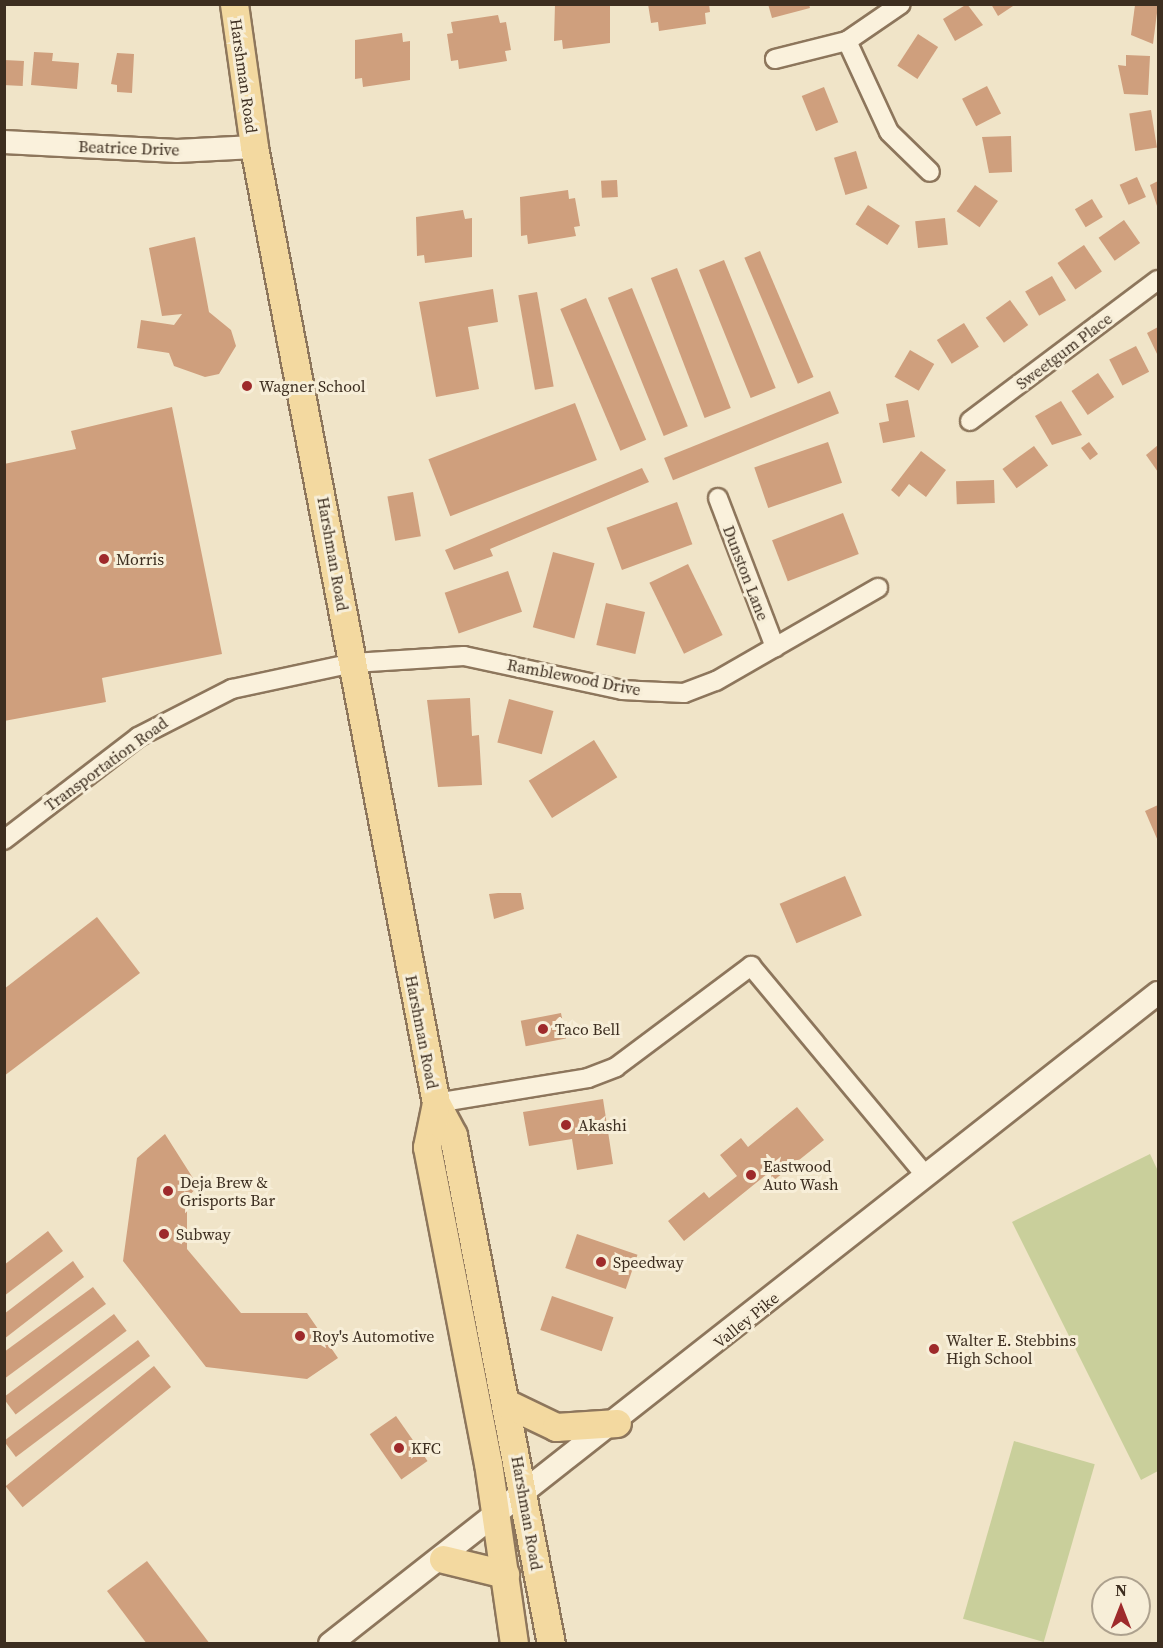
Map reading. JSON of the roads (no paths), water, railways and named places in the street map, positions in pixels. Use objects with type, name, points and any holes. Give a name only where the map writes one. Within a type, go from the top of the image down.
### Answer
[{"type":"main road","name":"Harshman Road","points":[[234,4],[254,147],[436,1103],[453,1135],[508,1404],[551,1644]]},
{"type":"main road","name":"Harshman Road","points":[[436,1103],[427,1147],[497,1516],[514,1644]]},
{"type":"main road","points":[[508,1404],[556,1427],[617,1423]]},
{"type":"main road","points":[[443,1559],[505,1574]]},
{"type":"street","points":[[775,59],[847,41],[901,4]]},
{"type":"street","points":[[847,41],[889,132],[930,172]]},
{"type":"street","name":"Beatrice Drive","points":[[4,142],[177,151],[254,147]]},
{"type":"street","name":"Sweetgum Place","points":[[970,422],[1158,280]]},
{"type":"street","name":"Dunston Lane","points":[[718,498],[775,647]]},
{"type":"street","name":"Ramblewood Drive","points":[[353,663],[464,656],[622,690],[684,693],[775,647],[878,588]]},
{"type":"street","name":"Transportation Road","points":[[4,840],[138,736],[200,702],[266,680],[353,663]]},
{"type":"street","points":[[436,1103],[588,1078],[616,1067],[751,966],[926,1176]]},
{"type":"street","name":"Valley Pike","points":[[330,1644],[617,1423],[1158,993]]},
{"type":"place","name":"Wagner School","points":[[247,386]]},
{"type":"place","name":"Morris","points":[[104,559]]},
{"type":"place","name":"Taco Bell","points":[[543,1029]]},
{"type":"place","name":"Akashi","points":[[566,1125]]},
{"type":"place","name":"Eastwood Auto Wash","points":[[751,1175]]},
{"type":"place","name":"Deja Brew & Grisports Bar","points":[[168,1191]]},
{"type":"place","name":"Subway","points":[[164,1234]]},
{"type":"place","name":"Speedway","points":[[601,1262]]},
{"type":"place","name":"Roy's Automotive","points":[[300,1336]]},
{"type":"place","name":"Walter E. Stebbins High School","points":[[934,1349]]},
{"type":"place","name":"KFC","points":[[399,1448]]}]
